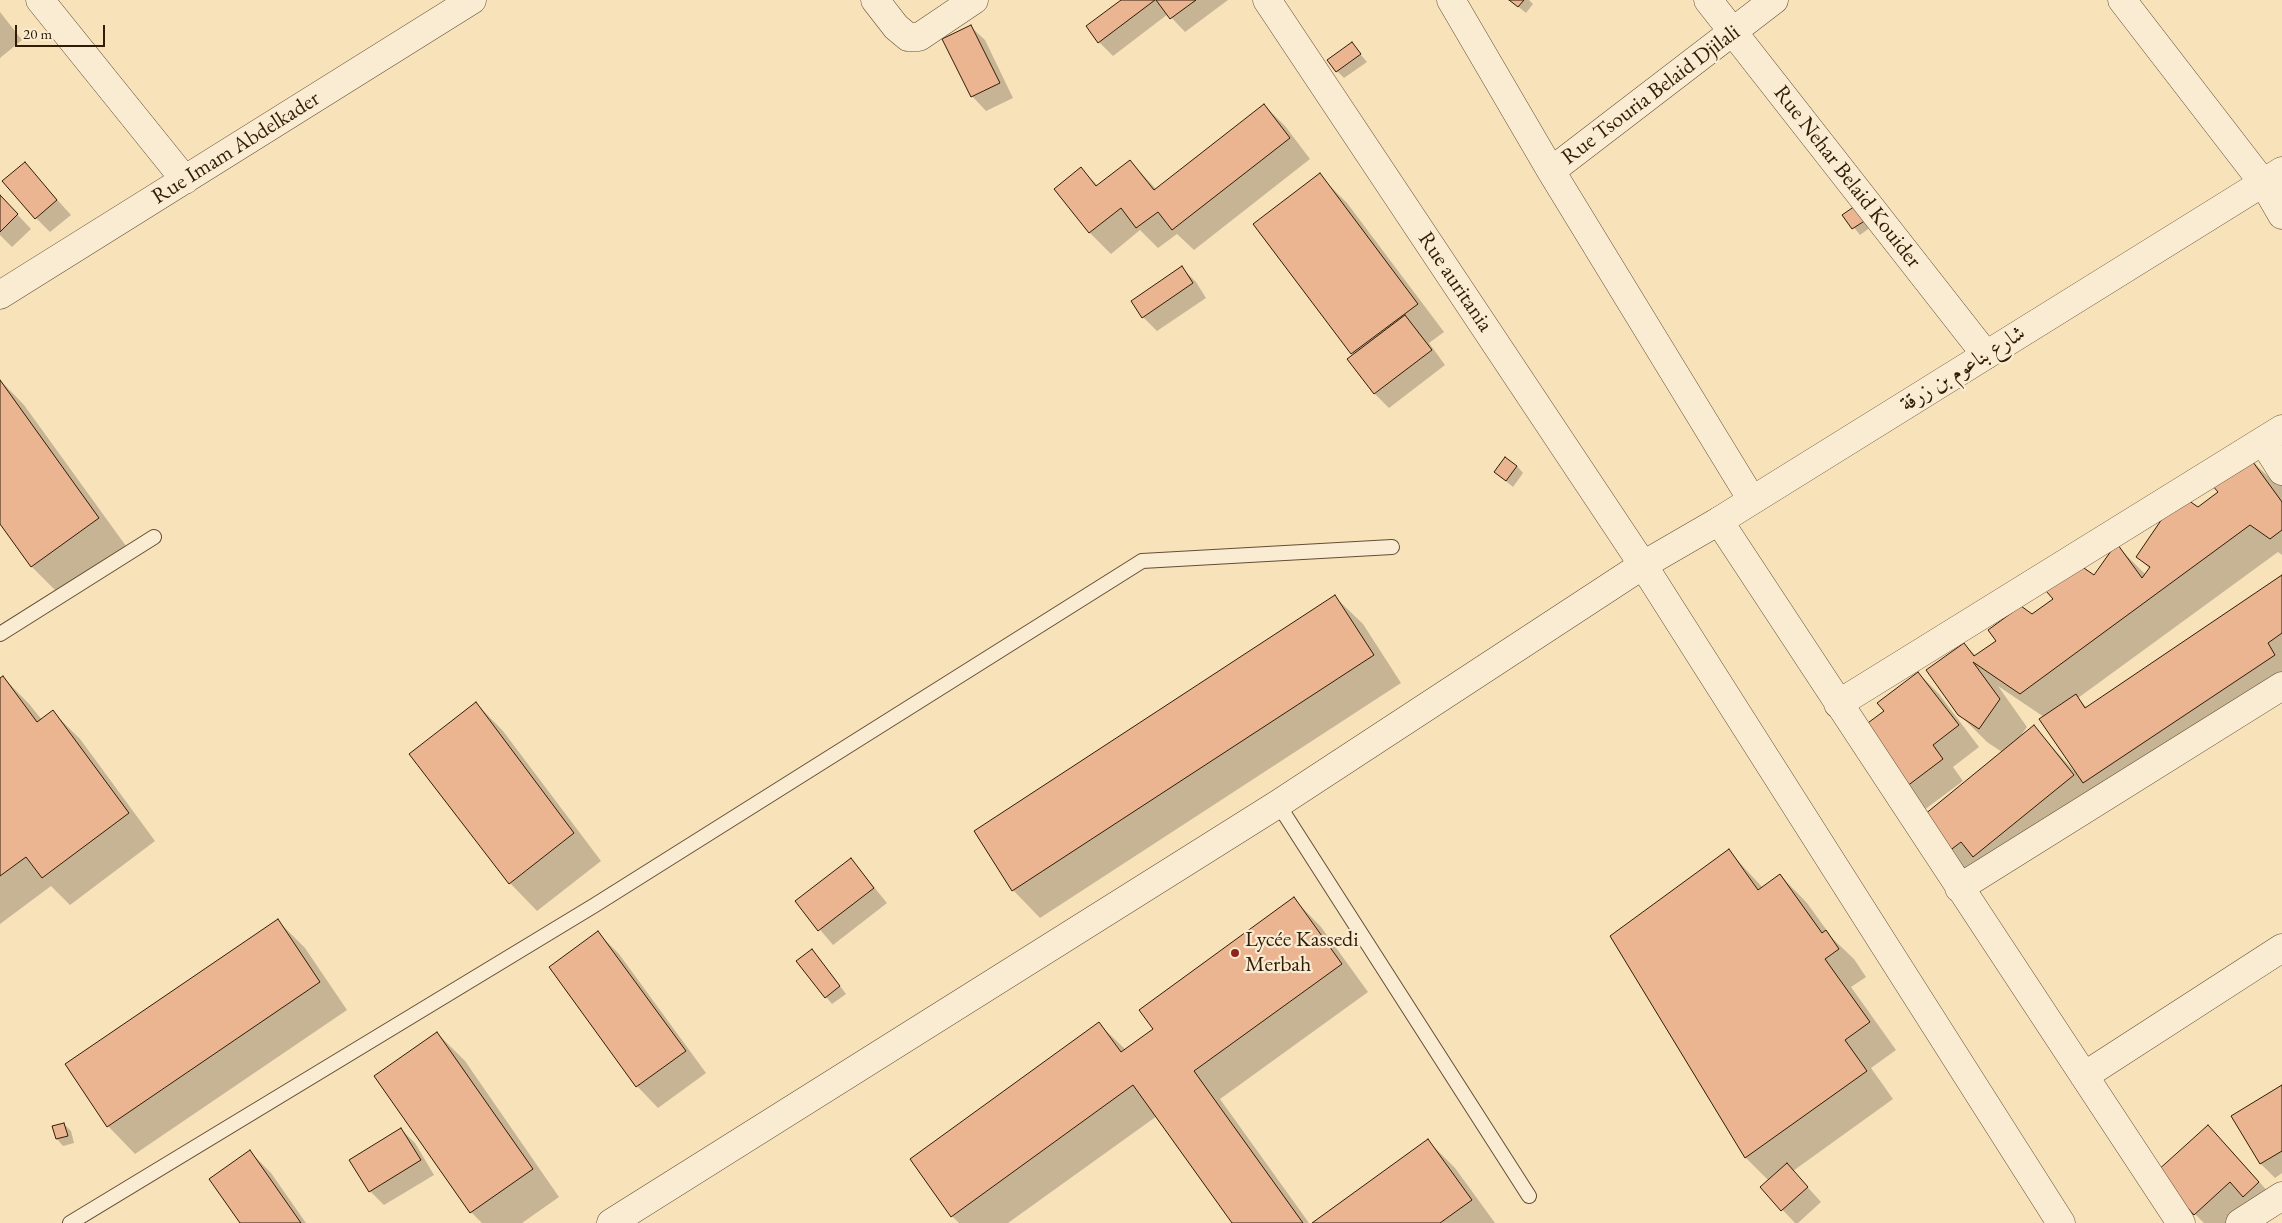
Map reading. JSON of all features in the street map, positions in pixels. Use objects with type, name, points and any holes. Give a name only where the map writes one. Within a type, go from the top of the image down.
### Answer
[{"type":"street","points":[[40,0],[185,180]]},
{"type":"street","points":[[875,0],[896,27],[908,37],[919,37],[974,0]]},
{"type":"street","name":"Rue auritania","points":[[1266,0],[1643,564],[2061,1223]]},
{"type":"street","points":[[1451,0],[1551,171],[1752,500]]},
{"type":"street","name":"Rue Nehar Belaid Kouider","points":[[1708,0],[1986,355]]},
{"type":"street","name":"Rue Tsouria Belaid Djilali","points":[[1551,171],[1774,0]]},
{"type":"street","points":[[2122,0],[2273,178],[2282,215]]},
{"type":"street","name":"Rue Imam Abdelkader","points":[[0,295],[185,180],[463,2]]},
{"type":"street","name":"شارع بناعوم بن زرقة","points":[[610,1223],[1278,804],[1643,564],[1720,521],[2273,178]]},
{"type":"street","points":[[1838,704],[2272,435],[2282,471]]},
{"type":"street","points":[[1720,521],[1838,704],[2181,1223]]},
{"type":"street","points":[[1959,888],[2282,686]]},
{"type":"street","points":[[2084,1076],[2282,948]]},
{"type":"street","points":[[2240,1223],[2282,1196]]},
{"type":"lane","points":[[0,634],[154,537]]},
{"type":"lane","points":[[70,1223],[595,905],[1142,561],[1392,547]]},
{"type":"lane","points":[[1278,804],[1529,1196]]},
{"type":"building","points":[[1121,0],[1155,0],[1098,43],[1086,26]]},
{"type":"building","points":[[1156,0],[1196,0],[1170,19]]},
{"type":"building","points":[[1509,0],[1524,0],[1518,7]]},
{"type":"building","points":[[971,25],[1000,83],[971,97],[942,39]]},
{"type":"building","points":[[1352,42],[1361,54],[1336,72],[1327,60]]},
{"type":"building","points":[[1264,104],[1290,138],[1172,230],[1158,212],[1136,228],[1121,208],[1089,233],[1054,189],[1081,167],[1096,186],[1130,160],[1154,190]]},
{"type":"building","points":[[25,162],[57,200],[35,219],[2,181]]},
{"type":"building","points":[[1320,173],[1418,304],[1351,354],[1253,224]]},
{"type":"building","points":[[0,195],[18,214],[0,232]]},
{"type":"building","points":[[1855,206],[1866,220],[1852,229],[1842,215]]},
{"type":"building","points":[[1182,266],[1193,283],[1142,318],[1131,301]]},
{"type":"building","points":[[1405,315],[1432,350],[1374,394],[1347,359]]},
{"type":"building","points":[[0,380],[99,518],[31,567],[0,524]]},
{"type":"building","points":[[1505,457],[1517,466],[1506,481],[1494,472]]},
{"type":"building","points":[[2250,458],[2282,502],[2282,530],[2270,539],[2250,525],[2020,694],[1973,662],[2000,699],[1979,729],[1958,715],[1926,670],[1964,643],[1974,656],[1996,641],[1988,630],[2021,606],[2032,614],[2053,599],[2046,591],[2081,566],[2094,575],[2111,551],[2118,545],[2142,578],[2150,567],[2136,557],[2179,494],[2198,507],[2218,492],[2212,485]]},
{"type":"building","points":[[2282,575],[2282,633],[2268,643],[2275,655],[2083,783],[2039,719],[2076,694],[2085,708]]},
{"type":"building","points":[[1335,595],[1374,655],[1012,891],[974,831]]},
{"type":"building","points":[[1918,672],[1959,725],[1933,745],[1943,759],[1894,796],[1857,731],[1884,711],[1877,703]]},
{"type":"building","points":[[3,676],[37,722],[53,710],[129,813],[42,878],[26,857],[0,876],[0,678]]},
{"type":"building","points":[[476,702],[574,833],[509,884],[409,754]]},
{"type":"building","points":[[2034,725],[2074,775],[1973,857],[1961,842],[1940,858],[1913,824]]},
{"type":"building","points":[[1729,849],[1758,890],[1780,874],[1822,933],[1826,930],[1839,949],[1825,959],[1870,1022],[1845,1040],[1867,1071],[1745,1158],[1610,936]]},
{"type":"building","points":[[851,858],[874,888],[818,931],[795,901]]},
{"type":"building","points":[[1294,897],[1342,964],[1194,1071],[1303,1223],[1232,1223],[1133,1085],[951,1217],[910,1159],[1099,1022],[1121,1052],[1153,1029],[1139,1010]]},
{"type":"building","points":[[278,919],[320,982],[107,1127],[65,1064]]},
{"type":"building","points":[[598,931],[686,1051],[636,1087],[549,967]]},
{"type":"building","points":[[812,949],[840,986],[825,998],[796,961]]},
{"type":"building","points":[[437,1032],[533,1169],[470,1213],[374,1076]]},
{"type":"building","points":[[2282,1085],[2282,1151],[2260,1164],[2231,1116]]},
{"type":"building","points":[[64,1123],[68,1136],[56,1139],[52,1126]]},
{"type":"building","points":[[2208,1125],[2259,1182],[2243,1197],[2230,1182],[2194,1215],[2156,1172]]},
{"type":"building","points":[[401,1128],[421,1160],[369,1192],[349,1160]]},
{"type":"building","points":[[1428,1139],[1472,1200],[1440,1223],[1312,1223]]},
{"type":"building","points":[[250,1150],[301,1223],[240,1223],[209,1179]]},
{"type":"building","points":[[1787,1163],[1808,1187],[1781,1211],[1760,1187]]},
{"type":"place","name":"Lycée Kassedi Merbah","points":[[1235,953]]}]
